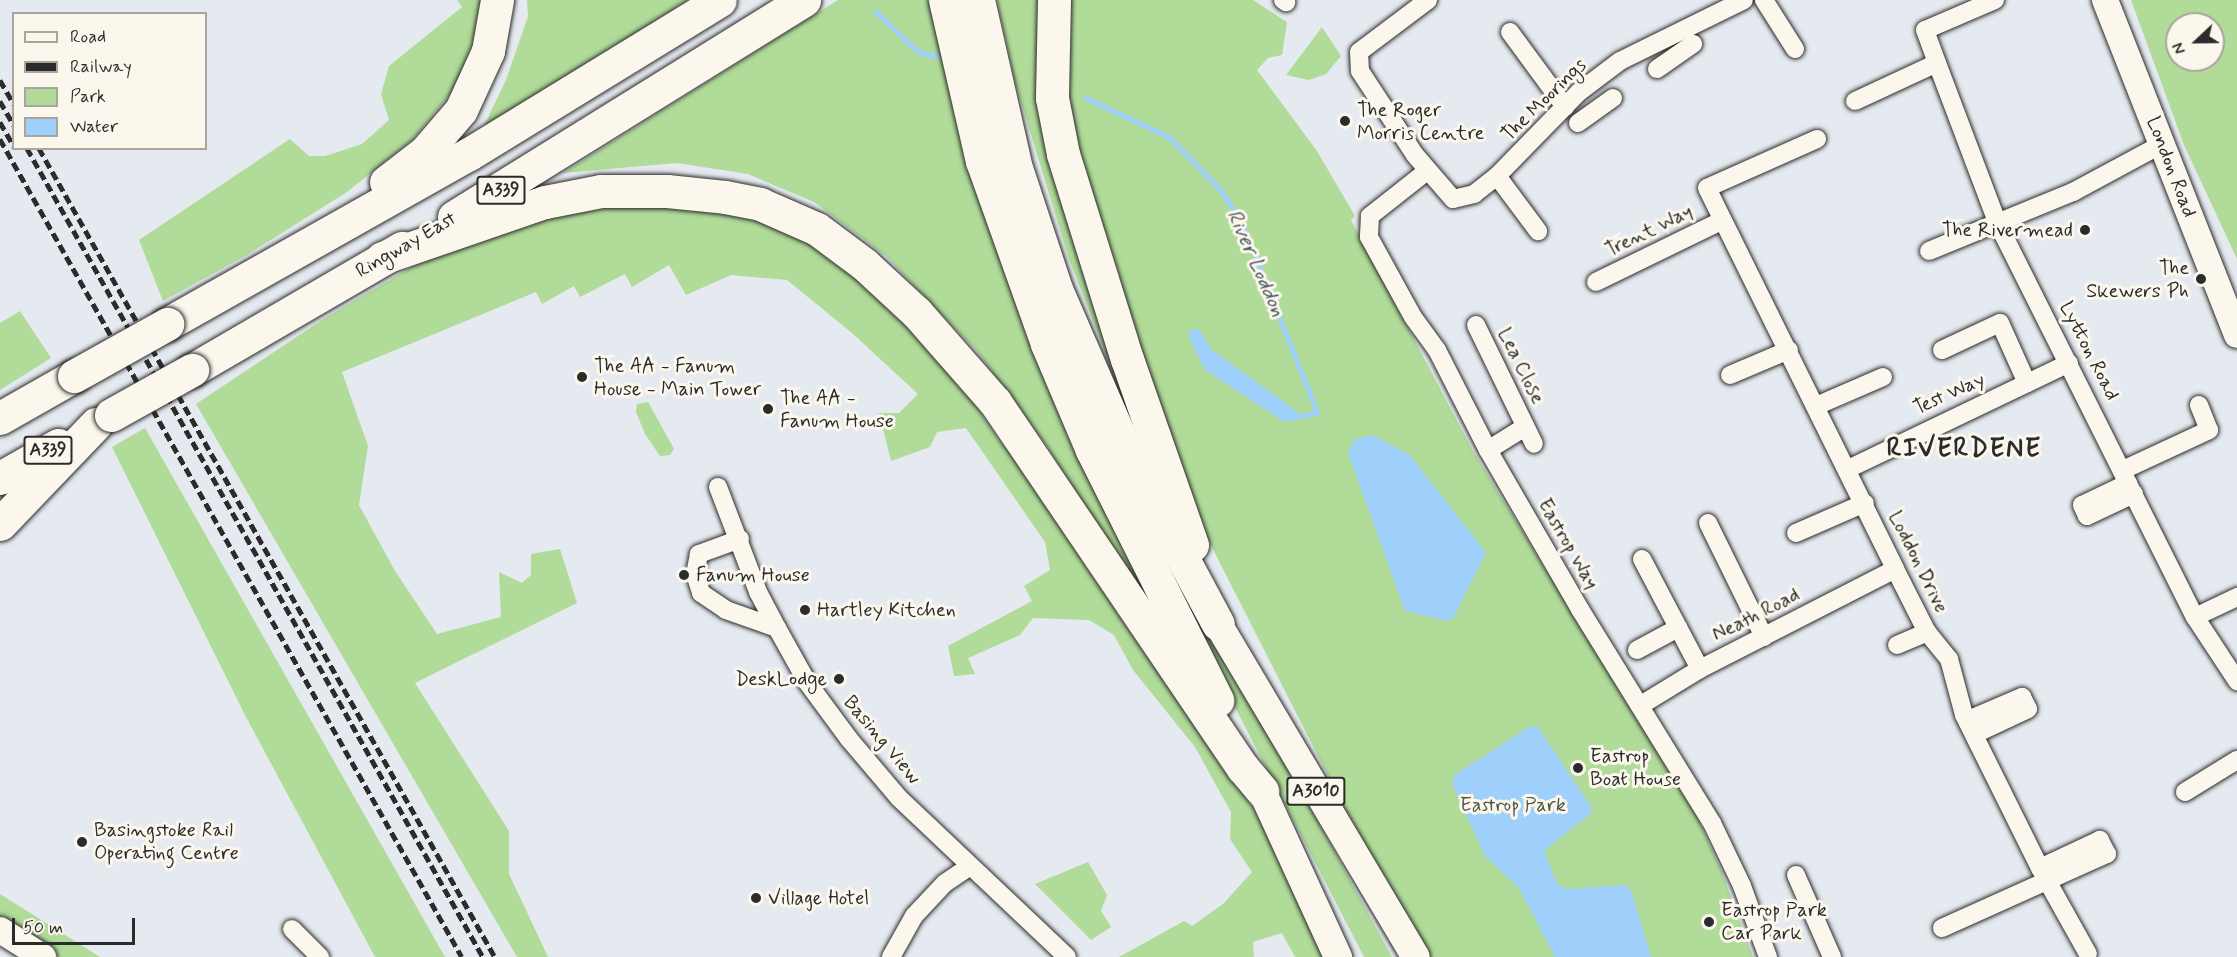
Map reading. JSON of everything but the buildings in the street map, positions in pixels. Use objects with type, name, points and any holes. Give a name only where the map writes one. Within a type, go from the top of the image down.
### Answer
[{"type":"highway","points":[[286,257],[353,204],[410,166],[450,126],[480,74],[493,30],[497,0]]},
{"type":"highway","name":"A339","points":[[0,418],[518,126],[720,0]]},
{"type":"highway","name":"Ringway East","points":[[0,478],[192,370],[577,144],[804,0]]},
{"type":"highway","points":[[945,0],[982,161],[1047,344],[1107,480],[1262,790]]},
{"type":"highway","points":[[978,0],[1016,168],[1056,289],[1129,458],[1218,624]]},
{"type":"highway","points":[[1054,0],[1050,76],[1063,154],[1126,359],[1218,624]]},
{"type":"highway","points":[[382,258],[545,202],[601,191],[667,191],[725,196],[760,204],[824,233],[864,264],[944,340],[995,402],[1243,768],[1262,790]]},
{"type":"highway","points":[[0,524],[104,420]]},
{"type":"main road","name":"A3010","points":[[1218,624],[1416,957]]},
{"type":"main road","name":"A3010","points":[[1262,790],[1338,957]]},
{"type":"street","name":"The Moorings","points":[[1428,0],[1359,52],[1360,71],[1427,171],[1453,199],[1474,194],[1497,176],[1579,92],[1620,61],[1706,7],[1744,0]]},
{"type":"street","points":[[1764,0],[1795,49]]},
{"type":"street","name":"Lytton Road","points":[[1995,0],[1925,30],[1997,222],[2195,617],[2237,681]]},
{"type":"street","name":"London Road","points":[[2105,0],[2237,334]]},
{"type":"street","points":[[1510,32],[1565,107]]},
{"type":"street","points":[[1660,38],[1675,57]]},
{"type":"street","points":[[1657,69],[1693,44]]},
{"type":"street","points":[[1855,101],[1937,63]]},
{"type":"street","points":[[1579,92],[1598,109]]},
{"type":"street","points":[[1578,123],[1613,98]]},
{"type":"street","name":"Loddon Drive","points":[[1817,139],[1707,188],[1721,221],[1789,350],[1927,632],[1949,659],[1972,727],[2043,875],[2088,954]]},
{"type":"street","points":[[1929,251],[2073,192],[2162,144]]},
{"type":"street","name":"Eastrop Way","points":[[1427,171],[1370,216],[1369,237],[1413,317],[1437,350],[1488,450],[1581,611],[1641,705],[1724,846],[1768,957]]},
{"type":"street","points":[[1497,176],[1538,231]]},
{"type":"street","name":"Trent Way","points":[[1596,282],[1721,221]]},
{"type":"street","points":[[1942,350],[2000,323],[2027,382]]},
{"type":"street","name":"Lea Close","points":[[1476,325],[1534,444]]},
{"type":"street","points":[[1730,375],[1789,350]]},
{"type":"street","name":"Test Way","points":[[1848,469],[2069,363]]},
{"type":"street","points":[[1816,406],[1883,377]]},
{"type":"street","points":[[2128,482],[2209,430],[2199,405]]},
{"type":"street","name":"Lea Close","points":[[1488,450],[1525,427]]},
{"type":"street","name":"Basing View","points":[[718,487],[777,628],[807,682],[855,746],[899,798],[937,830],[970,866],[1067,957]]},
{"type":"street","points":[[1796,533],[1865,503]]},
{"type":"street","points":[[1708,523],[1764,637]]},
{"type":"street","points":[[740,539],[699,554],[695,574],[701,594],[726,610],[777,628]]},
{"type":"street","points":[[1642,559],[1700,669]]},
{"type":"street","name":"Neath Road","points":[[1641,705],[1700,669],[1895,569]]},
{"type":"street","points":[[2195,617],[2237,597]]},
{"type":"street","points":[[1637,650],[1678,628]]},
{"type":"street","points":[[1897,645],[1927,632]]},
{"type":"street","points":[[2186,792],[2237,760]]},
{"type":"street","points":[[891,957],[914,916],[945,883],[970,866]]},
{"type":"street","points":[[1797,875],[1832,957]]},
{"type":"street","points":[[1942,928],[2043,875]]},
{"type":"street","points":[[292,929],[320,957]]},
{"type":"street","points":[[0,930],[43,957]]},
{"type":"green space","points":[[457,0],[483,0],[482,18],[457,86],[412,140],[347,192],[247,255],[163,301],[139,240],[290,139],[309,156],[325,156],[362,144],[389,120],[381,94],[389,66],[462,7]]},
{"type":"green space","points":[[527,0],[688,0],[482,130],[506,80],[528,16]]},
{"type":"green space","points":[[838,0],[934,0],[1149,594],[1141,598],[1047,446],[976,350],[886,256],[814,202],[748,174],[677,163],[563,173]]},
{"type":"green space","points":[[997,0],[1042,0],[1125,403],[1069,259],[1015,82]]},
{"type":"green space","name":"Eastrop Park","points":[[1069,0],[1253,0],[1287,22],[1282,55],[1268,58],[1257,70],[1317,151],[1355,216],[1351,220],[1473,451],[1697,817],[1722,872],[1753,957],[1426,957],[1385,888],[1188,500],[1063,103]]},
{"type":"green space","points":[[2131,0],[2237,0],[2237,259],[2184,145]]},
{"type":"green space","points":[[1322,27],[1341,56],[1326,74],[1309,80],[1286,75]]},
{"type":"green space","points":[[643,203],[709,209],[784,228],[858,274],[953,370],[998,439],[1060,514],[1218,751],[1281,854],[1331,957],[1295,957],[1282,933],[1253,942],[1254,957],[1119,957],[1184,921],[1192,926],[1223,904],[1252,872],[1230,839],[1231,812],[1195,747],[1133,670],[1114,635],[1089,620],[1033,618],[1020,635],[968,658],[975,674],[954,676],[948,646],[1032,601],[1024,586],[1050,570],[1045,542],[966,428],[937,432],[930,447],[891,461],[879,413],[899,413],[918,394],[852,333],[787,280],[731,275],[686,295],[669,265],[632,287],[625,274],[580,297],[574,286],[542,304],[536,292],[342,372],[368,446],[359,505],[395,571],[437,634],[501,617],[499,572],[522,583],[531,575],[531,554],[560,549],[577,603],[415,683],[509,831],[509,874],[548,957],[517,957],[196,404],[325,318],[415,265],[506,226],[582,206]]},
{"type":"green space","points":[[20,311],[51,358],[0,390],[0,323]]},
{"type":"green space","points":[[648,402],[674,449],[670,455],[660,456],[645,434],[636,412],[637,404]]},
{"type":"green space","points":[[145,428],[445,957],[375,957],[246,717],[112,447]]},
{"type":"green space","points":[[1189,593],[1290,770],[1392,957],[1364,957],[1224,686],[1186,601]]},
{"type":"green space","points":[[1088,862],[1107,895],[1101,911],[1111,927],[1091,940],[1035,884]]},
{"type":"green space","points":[[0,894],[100,957],[58,957],[0,920]]},
{"type":"water","points":[[1199,329],[1211,349],[1303,416],[1297,421],[1283,421],[1205,370],[1189,337],[1189,330]]},
{"type":"water","points":[[1372,435],[1410,455],[1486,553],[1453,618],[1447,621],[1405,611],[1348,453],[1354,440]]},
{"type":"water","points":[[1537,726],[1592,808],[1590,814],[1544,851],[1557,884],[1567,889],[1626,885],[1632,893],[1651,957],[1555,957],[1519,888],[1485,856],[1453,786],[1453,776],[1529,727]]},
{"type":"waterway","name":"River Loddon","points":[[875,11],[918,52],[937,56]]},
{"type":"waterway","name":"River Loddon","points":[[1086,98],[1169,137],[1219,188],[1241,221],[1317,412],[1303,416]]},
{"type":"railway","points":[[0,80],[12,101]]},
{"type":"railway","points":[[0,101],[12,122]]},
{"type":"railway","points":[[0,122],[12,143]]},
{"type":"railway","points":[[0,139],[462,957]]},
{"type":"railway","points":[[28,150],[483,957]]},
{"type":"railway","points":[[40,150],[495,957]]},
{"type":"place","name":"The Roger Morris Centre","points":[[1345,121]]},
{"type":"place","name":"The Rivermead","points":[[2085,230]]},
{"type":"place","name":"The Skewers Ph","points":[[2201,279]]},
{"type":"place","name":"The AA - Fanum House - Main Tower","points":[[582,377]]},
{"type":"place","name":"The AA - Fanum House","points":[[768,409]]},
{"type":"place","name":"Fanum House","points":[[684,575]]},
{"type":"place","name":"Hartley Kitchen","points":[[805,610]]},
{"type":"place","name":"DeskLodge","points":[[839,679]]},
{"type":"place","name":"Eastrop Boat House","points":[[1578,768]]},
{"type":"place","name":"Basingstoke Rail Operating Centre","points":[[82,842]]},
{"type":"place","name":"Village Hotel","points":[[756,898]]},
{"type":"place","name":"Eastrop Park Car Park","points":[[1709,922]]},
{"type":"district","name":"RIVERDENE","points":[[1964,450]]}]
